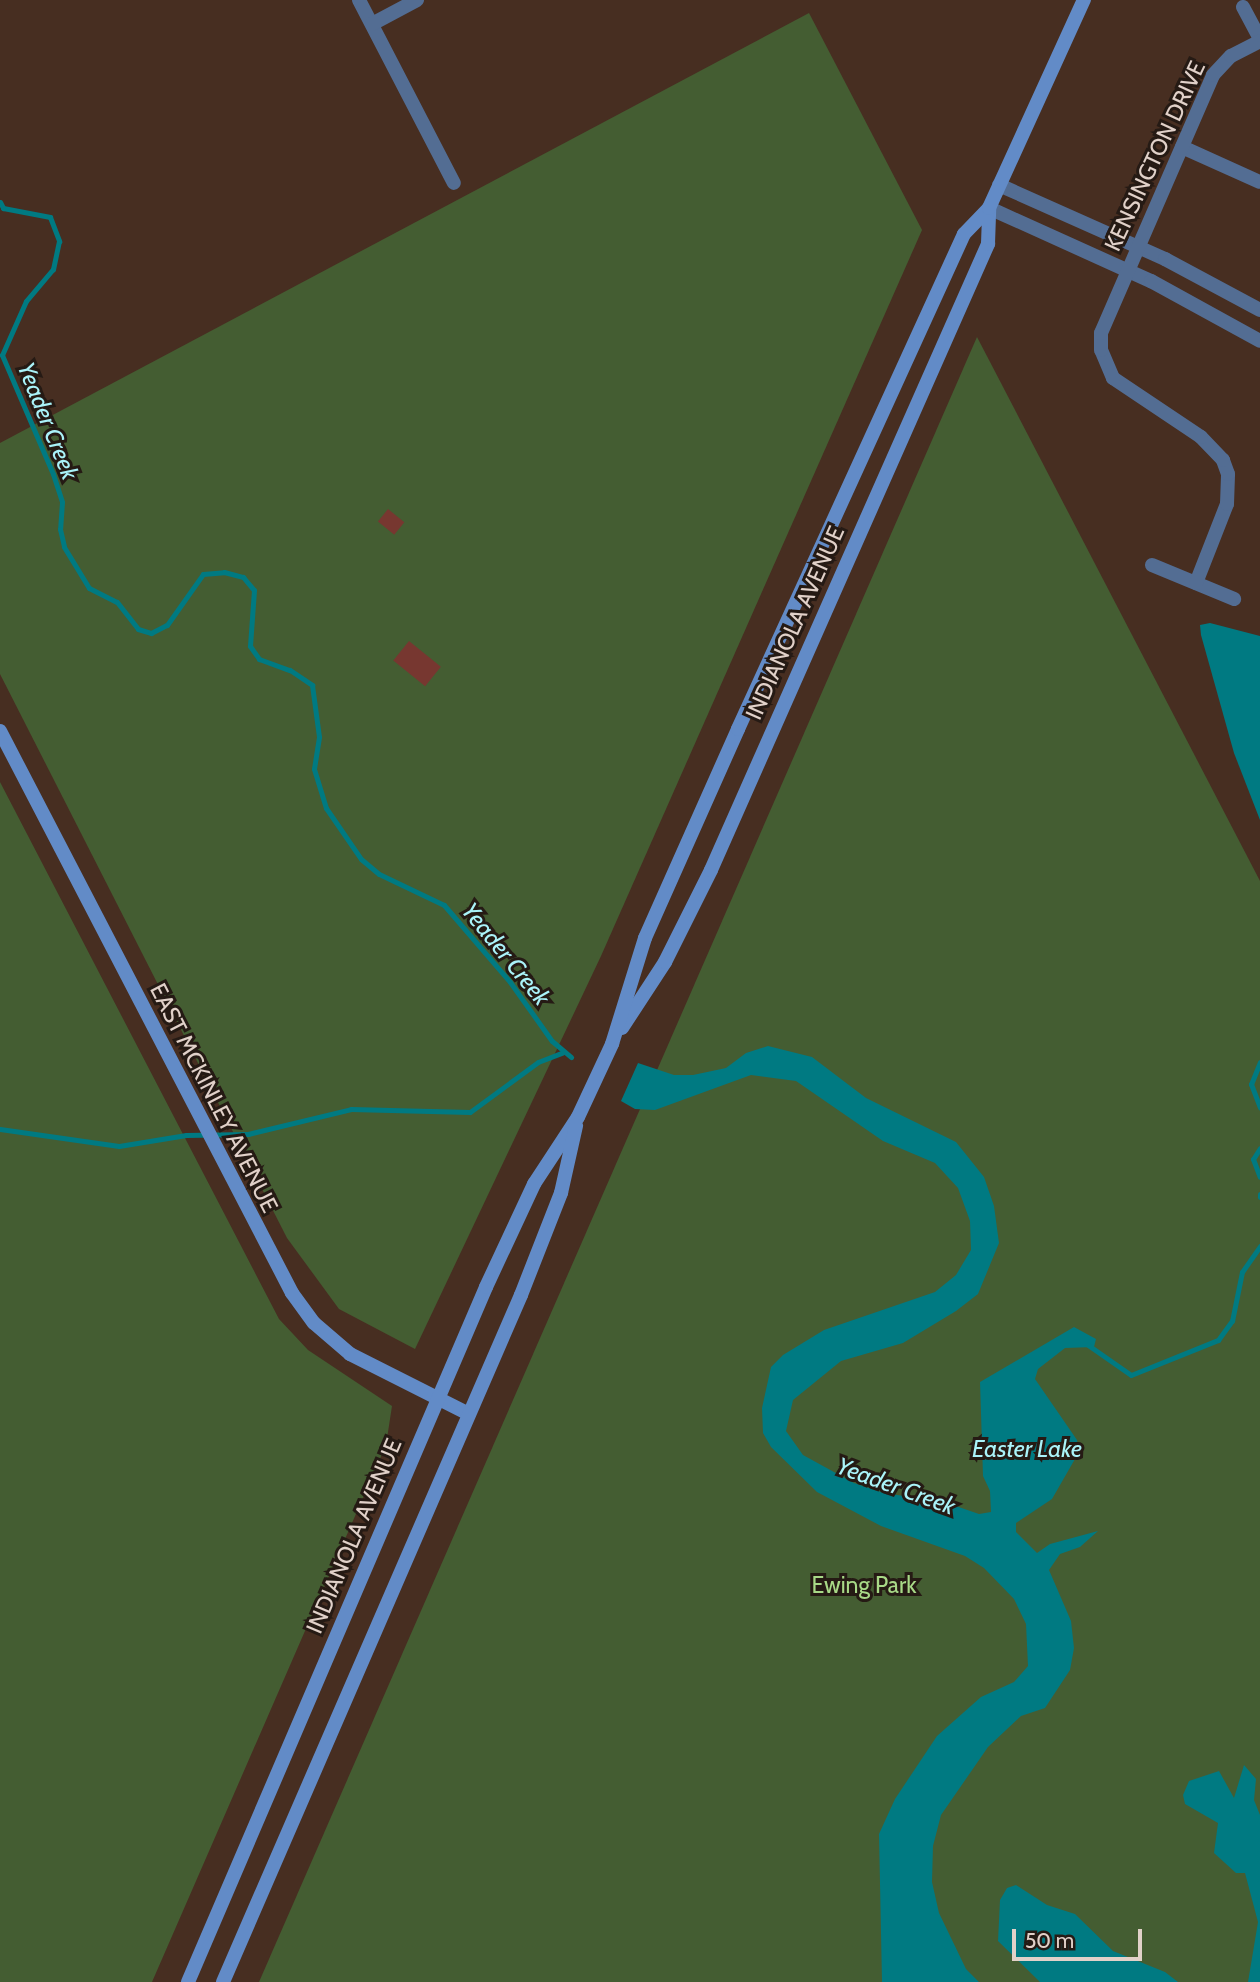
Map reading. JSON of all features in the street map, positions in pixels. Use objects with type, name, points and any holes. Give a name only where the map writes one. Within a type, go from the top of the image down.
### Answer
[{"type":"main road","name":"INDIANOLA AVENUE","points":[[188,1982],[438,1399],[534,1184],[578,1117],[612,1044],[645,938],[680,859],[964,234],[989,208],[1084,0]]},
{"type":"main road","name":"INDIANOLA AVENUE","points":[[612,1044],[665,962],[710,870],[988,244],[989,208]]},
{"type":"main road","name":"EAST MCKINLEY AVENUE","points":[[0,731],[258,1233],[314,1323],[350,1354],[467,1413]]},
{"type":"main road","name":"INDIANOLA AVENUE","points":[[223,1982],[561,1193],[578,1117]]},
{"type":"street","points":[[359,0],[454,183]]},
{"type":"street","points":[[372,24],[417,0]]},
{"type":"street","name":"KENSINGTON DRIVE","points":[[1196,583],[1227,503],[1228,474],[1213,447],[1129,392],[1105,365],[1101,333],[1137,246],[1221,64],[1260,40],[1243,7]]},
{"type":"street","points":[[1182,147],[1260,182]]},
{"type":"street","points":[[999,185],[1137,246],[1260,310]]},
{"type":"street","points":[[989,208],[1127,270],[1260,341]]},
{"type":"street","points":[[1152,565],[1234,599]]},
{"type":"green space","points":[[809,13],[922,230],[601,956],[415,1349],[339,1309],[287,1238],[0,674],[0,443]]},
{"type":"green space","name":"Ewing Park","points":[[977,337],[1260,881],[1260,1982],[259,1982]]},
{"type":"green space","points":[[0,782],[279,1319],[308,1350],[392,1406],[386,1445],[152,1982],[0,1982]]},
{"type":"water","points":[[1210,623],[1260,636],[1260,820],[1234,753],[1201,635],[1200,625]]},
{"type":"water","name":"Easter Lake","points":[[768,1046],[812,1057],[866,1098],[956,1142],[984,1177],[994,1206],[999,1243],[978,1294],[956,1311],[903,1343],[841,1361],[793,1400],[786,1431],[803,1455],[854,1483],[884,1493],[944,1502],[979,1514],[991,1512],[990,1491],[983,1476],[980,1382],[1074,1327],[1096,1339],[1094,1347],[1065,1348],[1038,1369],[1035,1379],[1077,1440],[1079,1452],[1052,1499],[1016,1523],[1016,1532],[1037,1553],[1050,1544],[1098,1531],[1080,1547],[1060,1554],[1049,1570],[1071,1621],[1074,1648],[1070,1670],[1045,1708],[1021,1716],[988,1747],[941,1815],[933,1846],[932,1882],[939,1913],[966,1969],[979,1982],[882,1982],[879,1834],[895,1799],[937,1736],[981,1697],[1014,1682],[1028,1666],[1026,1624],[1014,1599],[984,1568],[965,1556],[881,1526],[817,1492],[771,1447],[763,1433],[762,1408],[771,1367],[783,1355],[824,1330],[935,1292],[956,1275],[971,1250],[970,1221],[958,1188],[935,1163],[883,1141],[796,1081],[751,1075],[655,1110],[635,1109],[621,1101],[638,1063],[674,1075],[693,1075],[726,1068],[746,1053]]},
{"type":"water","points":[[1244,1765],[1256,1779],[1254,1800],[1260,1815],[1260,1982],[1248,1982],[1258,1922],[1245,1873],[1236,1873],[1214,1853],[1218,1823],[1185,1804],[1183,1795],[1189,1781],[1219,1771],[1234,1798]]},
{"type":"water","points":[[1016,1885],[1047,1905],[1075,1914],[1113,1951],[1165,1972],[1178,1982],[1040,1982],[998,1941],[1000,1900],[1007,1888]]},
{"type":"building","points":[[388,509],[404,522],[394,535],[378,521]]},
{"type":"building","points":[[409,641],[441,667],[425,686],[393,660]]},
{"type":"waterway","name":"Yeader Creek","points":[[0,202],[3,208],[50,217],[59,241],[53,269],[26,301],[2,355],[53,474],[62,502],[60,529],[64,547],[89,588],[117,602],[138,629],[151,633],[167,625],[203,574],[224,572],[243,577],[254,590],[250,646],[259,659],[290,670],[312,685],[319,737],[314,769],[326,808],[361,859],[379,874],[444,905],[510,982],[552,1041],[571,1057]]},
{"type":"waterway","points":[[0,1129],[119,1146],[186,1135],[248,1134],[351,1109],[470,1112],[538,1062],[562,1053]]},
{"type":"waterway","points":[[1260,1062],[1251,1084],[1260,1107]]},
{"type":"waterway","points":[[1260,1148],[1253,1159],[1260,1177]]},
{"type":"waterway","points":[[1088,1345],[1131,1375],[1218,1340],[1232,1321],[1242,1272],[1260,1246]]}]
